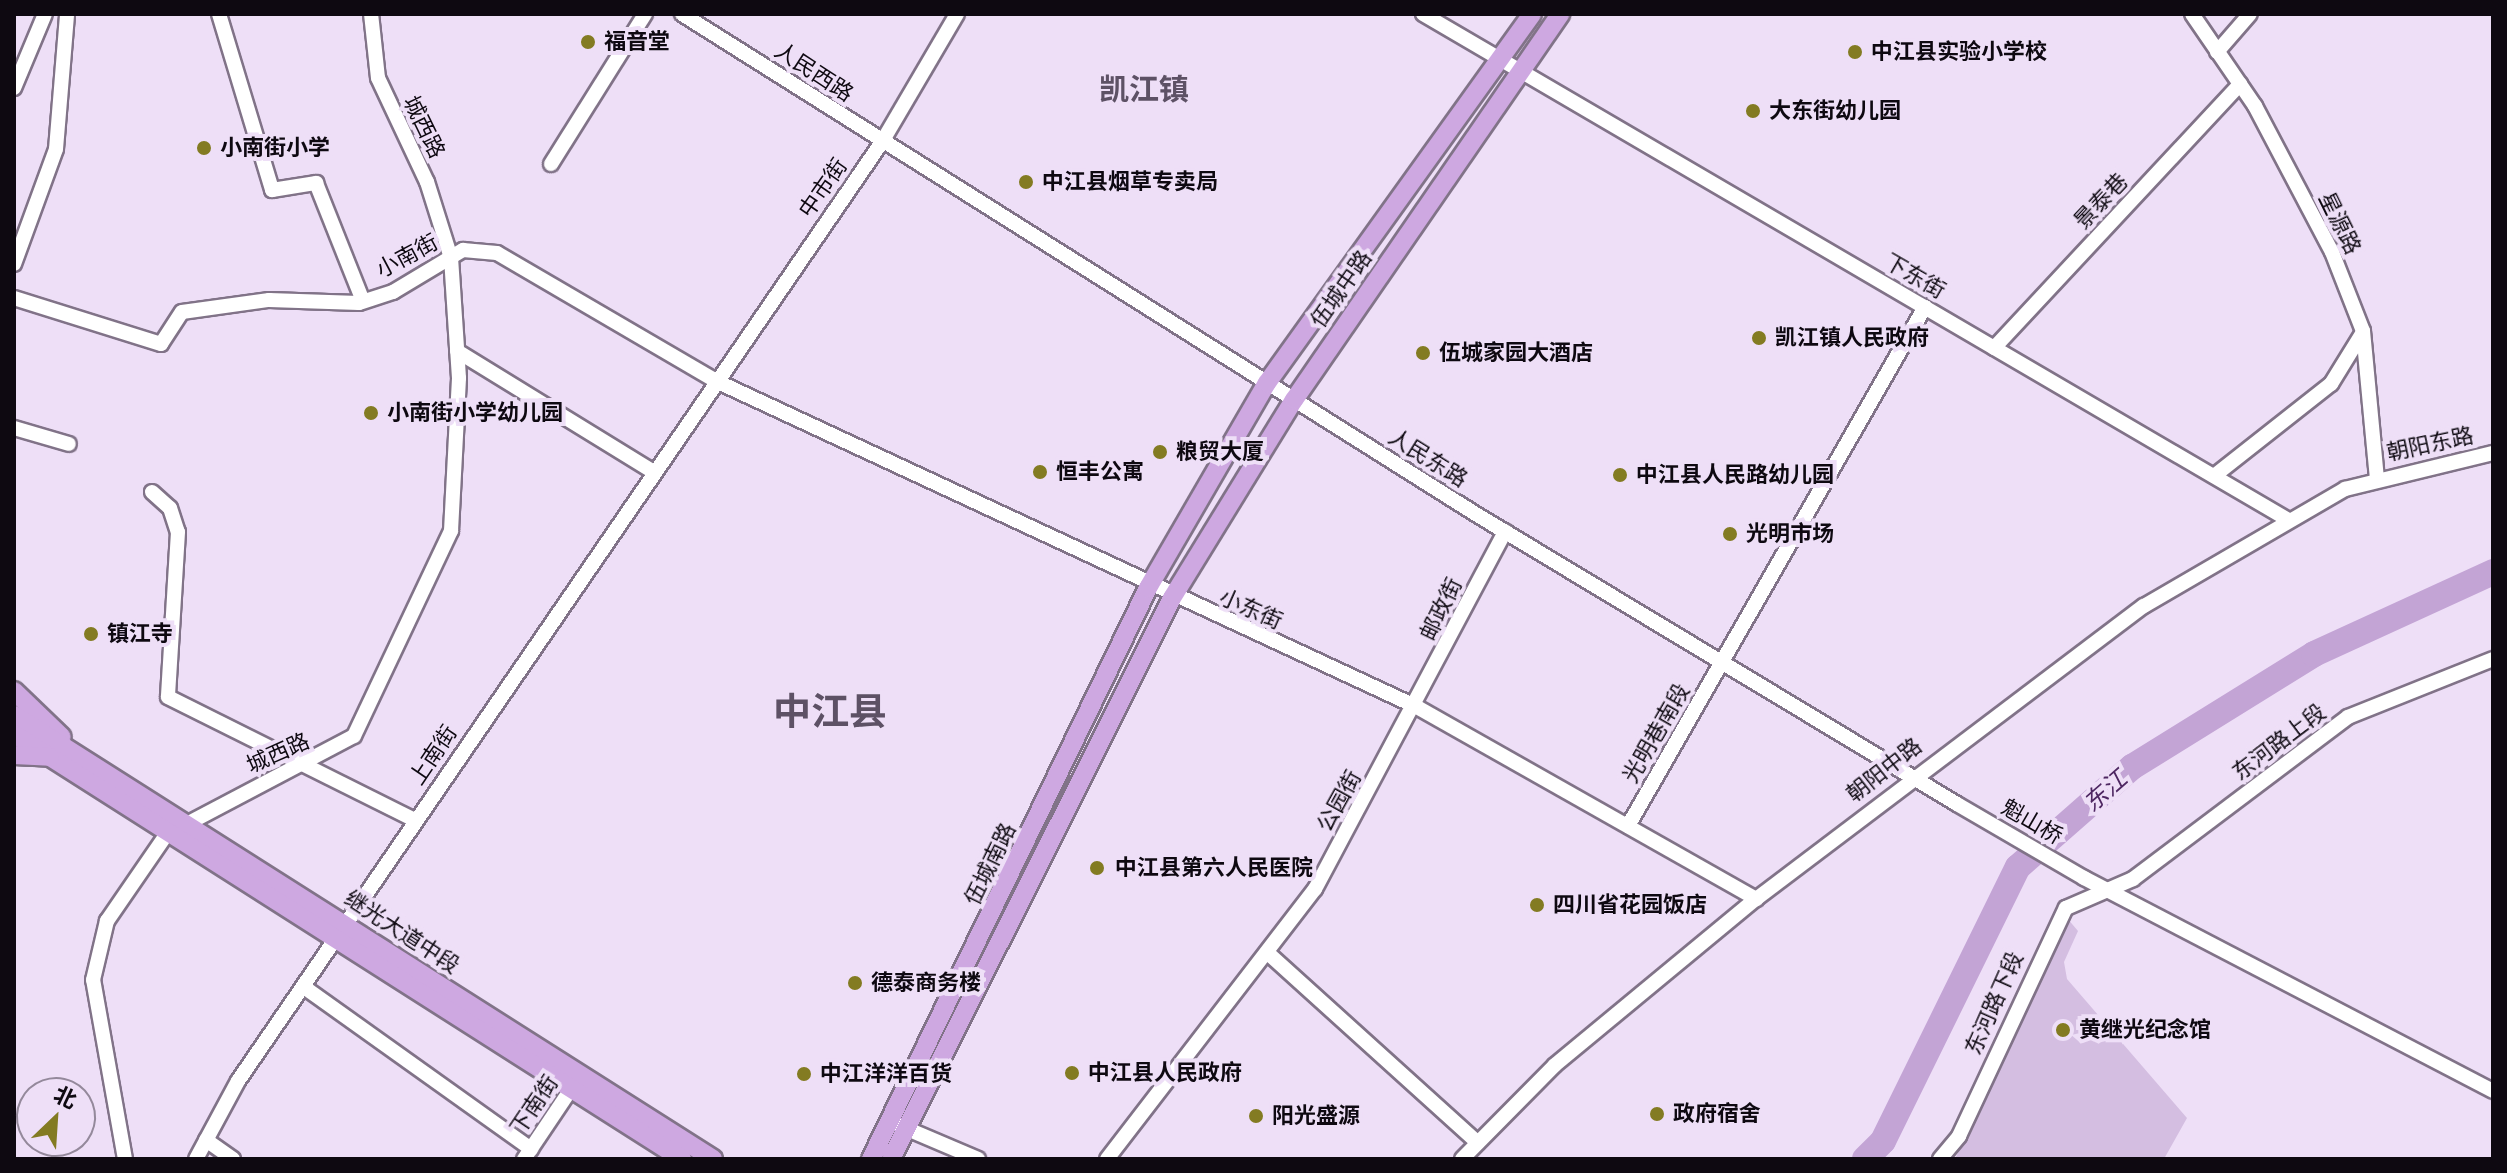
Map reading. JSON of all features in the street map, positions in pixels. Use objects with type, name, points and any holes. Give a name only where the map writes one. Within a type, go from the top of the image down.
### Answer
[{"type":"main road","name":"伍城中路","points":[[1148,588],[1267,383],[1532,14]]},
{"type":"main road","name":"伍城中路","points":[[1172,598],[1294,400],[1560,14]]},
{"type":"main road","name":"伍城南路","points":[[891,1159],[898,1125],[1148,588]]},
{"type":"main road","name":"伍城南路","points":[[871,1159],[898,1125],[1172,598]]},
{"type":"main road","points":[[14,691],[61,750]]},
{"type":"main road","points":[[17,726],[61,750]]},
{"type":"main road","points":[[14,755],[61,750]]},
{"type":"main road","name":"继光大道中段","points":[[61,750],[191,822],[342,933]]},
{"type":"main road","name":"继光大道中段","points":[[61,750],[174,831],[342,933],[576,1082],[713,1159]]},
{"type":"main road","name":"继光大道中段","points":[[576,1082],[682,1159]]},
{"type":"street","points":[[14,88],[45,14]]},
{"type":"street","points":[[14,264],[56,149],[67,14]]},
{"type":"street","points":[[219,14],[272,190],[316,183],[363,301]]},
{"type":"street","name":"城西路","points":[[125,1159],[93,980],[107,921],[143,859],[174,831],[354,736],[438,568],[454,494],[457,351],[451,258],[427,182],[378,78],[371,14]]},
{"type":"street","points":[[551,164],[645,14]]},
{"type":"street","name":"人民西路","points":[[682,14],[882,142]]},
{"type":"street","name":"中市街","points":[[716,381],[882,142],[957,14]]},
{"type":"street","name":"下东街","points":[[1423,14],[2287,519]]},
{"type":"street","name":"星源路","points":[[2192,14],[2240,84],[2332,252],[2363,331],[2377,478]]},
{"type":"street","points":[[2217,52],[2250,14]]},
{"type":"street","name":"景泰巷","points":[[1994,348],[2240,84]]},
{"type":"street","name":"人民东路","points":[[882,142],[1505,531],[1957,804]]},
{"type":"street","name":"小南街","points":[[14,298],[161,344],[182,312],[269,300],[308,306],[363,301],[463,250],[497,253],[539,271],[716,381]]},
{"type":"street","name":"光明巷南段","points":[[1628,826],[1925,307]]},
{"type":"street","points":[[2214,476],[2331,384],[2363,331]]},
{"type":"street","points":[[457,351],[654,472]]},
{"type":"street","name":"上南街","points":[[196,1159],[304,987],[415,820],[716,381]]},
{"type":"street","name":"小东街","points":[[716,381],[1148,588],[1417,707],[1756,899]]},
{"type":"street","points":[[14,428],[69,444]]},
{"type":"street","name":"朝阳东路","points":[[2377,478],[2493,453]]},
{"type":"street","name":"朝阳中路","points":[[1462,1159],[1555,1065],[1911,775],[2144,606],[2287,519],[2377,478]]},
{"type":"street","points":[[152,492],[170,508],[178,532],[168,697],[415,820]]},
{"type":"street","name":"邮政街","points":[[1417,707],[1505,531]]},
{"type":"street","name":"东河路上段","points":[[2110,892],[2348,717],[2493,659]]},
{"type":"street","name":"公园街","points":[[1107,1159],[1270,955],[1417,707]]},
{"type":"street","name":"魁山桥","points":[[1957,804],[2110,892],[2493,1091]]},
{"type":"street","name":"东河路下段","points":[[1940,1159],[1959,1136],[2052,928],[2084,895],[2110,892]]},
{"type":"street","points":[[1270,955],[1478,1143]]},
{"type":"street","points":[[304,987],[528,1154]]},
{"type":"street","name":"下南街","points":[[528,1154],[576,1082]]},
{"type":"street","points":[[898,1125],[978,1159]]},
{"type":"street","points":[[206,1140],[233,1159]]},
{"type":"shaded area","name":"黄继光纪念馆","points":[[2067,918],[2078,931],[2064,962],[2067,979],[2187,1118],[2164,1159],[1955,1159]]},
{"type":"waterway","name":"东江","points":[[1865,1159],[1883,1141],[2018,867],[2132,767],[2314,654],[2493,572]]},
{"type":"place","name":"福音堂","points":[[588,42]]},
{"type":"place","name":"中江县实验小学校","points":[[1855,52]]},
{"type":"place","name":"大东街幼儿园","points":[[1753,111]]},
{"type":"place","name":"小南街小学","points":[[204,148]]},
{"type":"place","name":"中江县烟草专卖局","points":[[1026,182]]},
{"type":"place","name":"凯江镇人民政府","points":[[1759,338]]},
{"type":"place","name":"伍城家园大酒店","points":[[1423,353]]},
{"type":"place","name":"小南街小学幼儿园","points":[[371,413]]},
{"type":"place","name":"粮贸大厦","points":[[1160,452]]},
{"type":"place","name":"恒丰公寓","points":[[1040,472]]},
{"type":"place","name":"中江县人民路幼儿园","points":[[1620,475]]},
{"type":"place","name":"光明市场","points":[[1730,534]]},
{"type":"place","name":"镇江寺","points":[[91,634]]},
{"type":"place","name":"中江县第六人民医院","points":[[1097,868]]},
{"type":"place","name":"四川省花园饭店","points":[[1537,905]]},
{"type":"place","name":"德泰商务楼","points":[[855,983]]},
{"type":"place","name":"黄继光纪念馆","points":[[2063,1030]]},
{"type":"place","name":"中江县人民政府","points":[[1072,1073]]},
{"type":"place","name":"中江洋洋百货","points":[[804,1074]]},
{"type":"place","name":"政府宿舍","points":[[1657,1114]]},
{"type":"place","name":"阳光盛源","points":[[1256,1116]]},
{"type":"district","name":"凯江镇","points":[[1144,89]]},
{"type":"district","name":"中江县","points":[[830,712]]}]
